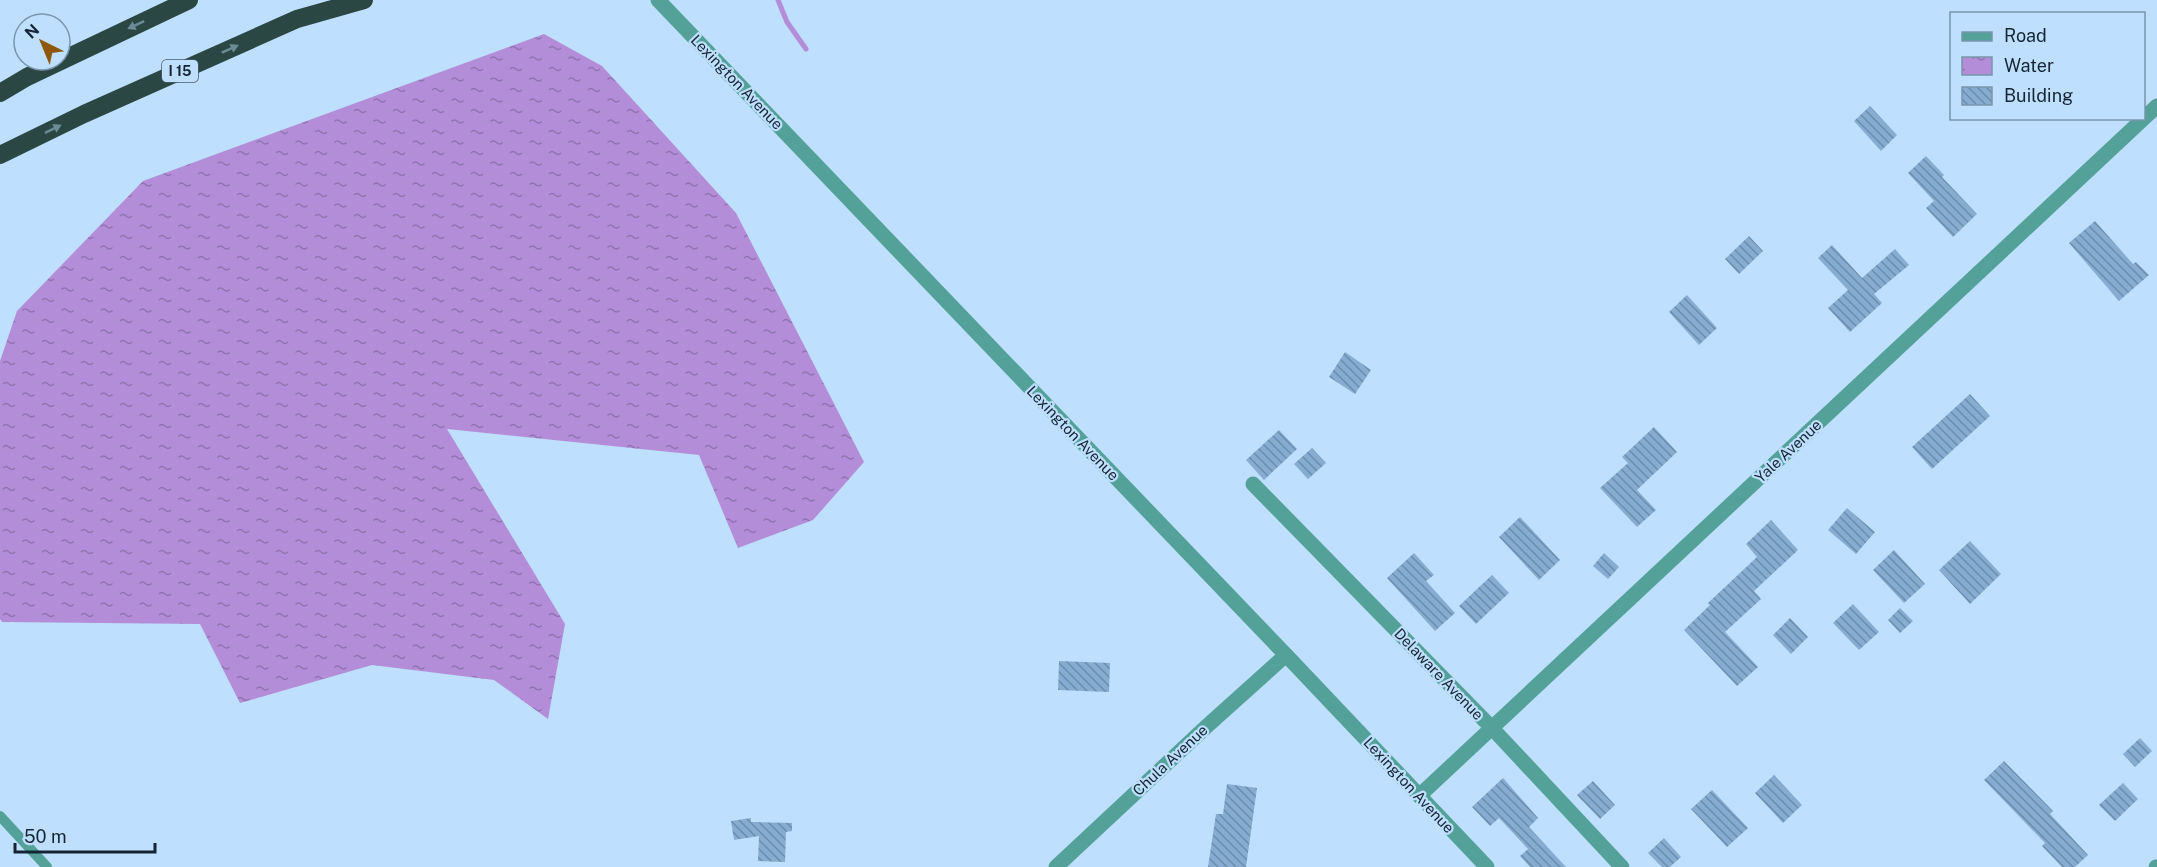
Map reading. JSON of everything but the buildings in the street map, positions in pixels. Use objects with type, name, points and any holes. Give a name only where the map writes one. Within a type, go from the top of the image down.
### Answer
[{"type":"highway","points":[[0,93],[27,77],[189,0]]},
{"type":"highway","name":"I 15","points":[[0,155],[84,114],[297,19],[364,0]]},
{"type":"street","name":"Lexington Avenue","points":[[658,0],[1487,867]]},
{"type":"street","name":"Yale Avenue","points":[[2145,117],[2157,106]]},
{"type":"street","name":"Yale Avenue","points":[[1419,796],[2142,120]]},
{"type":"street","name":"Delaware Avenue","points":[[1253,484],[1491,727],[1622,867]]},
{"type":"street","name":"Chula Avenue","points":[[1056,867],[1286,655]]},
{"type":"lane","points":[[0,816],[47,867]]},
{"type":"water","points":[[544,34],[602,66],[736,213],[864,462],[813,520],[738,548],[699,455],[447,429],[565,624],[548,719],[494,680],[372,665],[240,703],[200,624],[2,622],[0,619],[0,361],[17,311],[143,181]]},
{"type":"waterway","points":[[778,0],[787,22],[806,49]]}]
